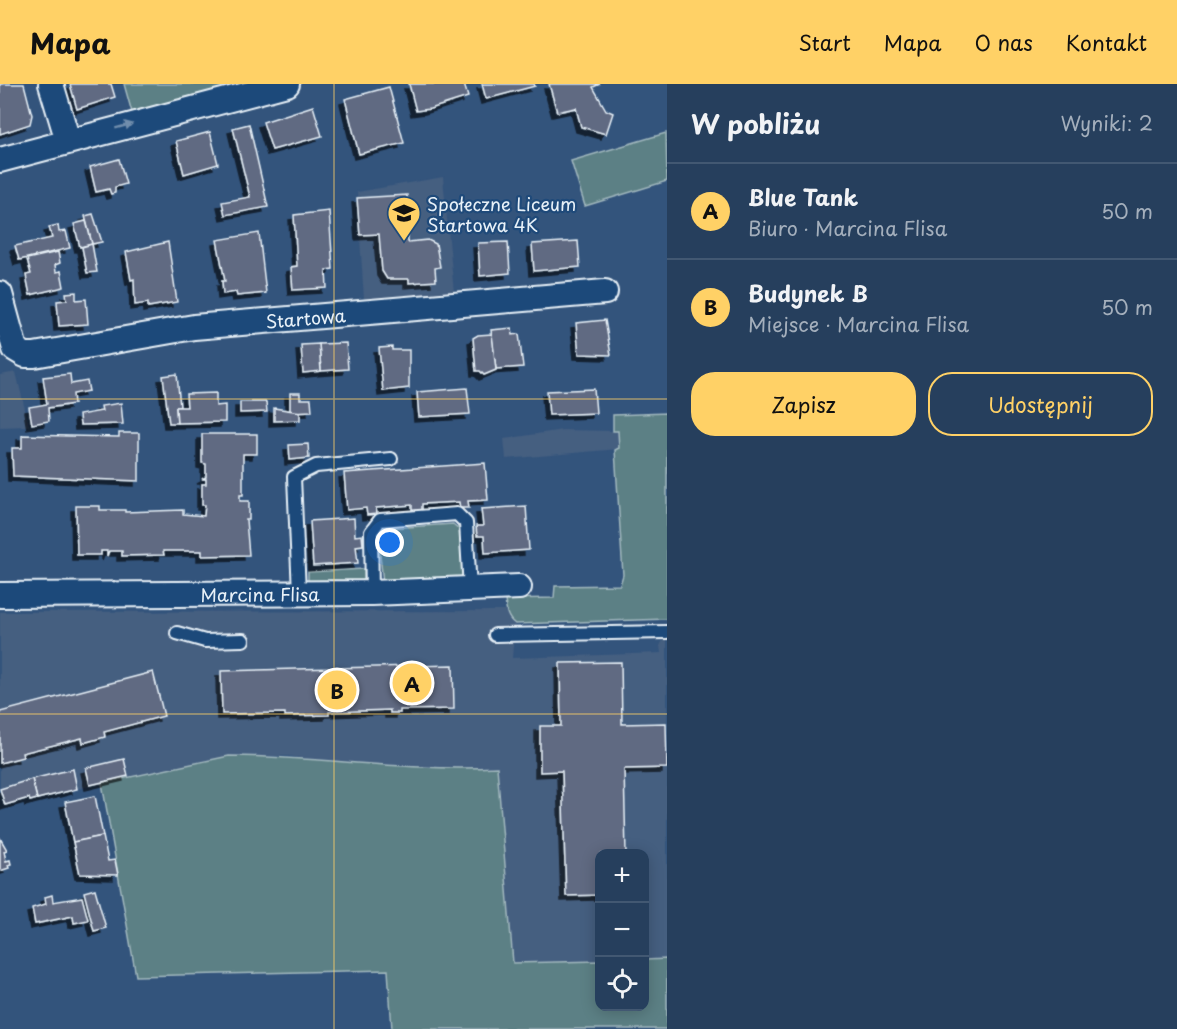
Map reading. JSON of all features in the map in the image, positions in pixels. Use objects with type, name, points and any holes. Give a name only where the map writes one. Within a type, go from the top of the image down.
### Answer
[{"type":"street","points":[[51,84],[68,141]]},
{"type":"street","points":[[0,160],[287,84]]},
{"type":"street","name":"Startowa","points":[[0,294],[12,343],[20,353],[34,355],[194,327],[605,292]]},
{"type":"street","name":"Marcina Flisa","points":[[0,595],[372,593],[519,587]]},
{"type":"lane","points":[[299,593],[294,477],[316,466],[392,459]]},
{"type":"lane","points":[[372,593],[371,532],[380,520],[457,514],[466,523],[470,589]]},
{"type":"lane","points":[[495,635],[667,632]]},
{"type":"lane","points":[[177,633],[205,641],[243,640]]},
{"type":"shaded area","name":"Społeczne Liceum Startowa 4K","points":[[443,177],[454,292],[364,300],[357,192]]},
{"type":"shaded area","points":[[16,372],[29,426],[0,427],[0,375]]},
{"type":"shaded area","points":[[562,430],[618,431],[619,449],[506,459],[504,439]]},
{"type":"shaded area","points":[[506,611],[515,624],[512,658],[661,653],[660,646],[663,640],[667,640],[667,959],[649,960],[649,849],[595,849],[595,961],[513,963],[496,767],[468,769],[317,761],[289,756],[229,756],[77,789],[72,769],[0,789],[0,612]]},
{"type":"green space","points":[[124,84],[257,84],[133,116]]},
{"type":"green space","points":[[666,133],[667,181],[585,206],[571,161]]},
{"type":"green space","points":[[667,413],[667,619],[515,624],[508,616],[505,599],[554,598],[555,586],[620,585],[623,575],[615,450],[619,448],[618,431],[613,431],[613,415]]},
{"type":"green space","points":[[453,524],[460,530],[463,579],[383,583],[379,544],[392,528]]},
{"type":"green space","points":[[364,569],[364,587],[308,582],[308,572]]},
{"type":"green space","points":[[229,756],[296,758],[396,766],[497,767],[513,963],[595,961],[595,1011],[649,1011],[649,960],[667,959],[667,1029],[392,1029],[388,970],[136,976],[102,783]]},
{"type":"building","points":[[0,84],[24,84],[32,115],[30,124],[0,134]]},
{"type":"building","points":[[70,84],[111,84],[115,97],[77,109]]},
{"type":"building","points":[[409,84],[464,84],[468,97],[416,111]]},
{"type":"building","points":[[482,84],[534,84],[535,86],[486,99]]},
{"type":"building","points":[[549,84],[600,84],[593,87],[606,110],[613,113],[606,134],[581,127],[576,108],[557,112]]},
{"type":"building","points":[[389,87],[404,143],[359,154],[345,99]]},
{"type":"building","points":[[313,106],[322,136],[272,150],[263,122]]},
{"type":"building","points":[[249,124],[268,207],[225,215],[222,202],[250,197],[233,128]]},
{"type":"building","points":[[210,132],[218,164],[184,174],[176,141]]},
{"type":"building","points":[[119,159],[126,184],[115,187],[115,193],[111,194],[109,189],[96,192],[90,167]]},
{"type":"building","points":[[407,195],[408,242],[428,240],[436,244],[440,267],[435,268],[436,281],[409,283],[409,279],[387,279],[382,271],[379,234],[360,235],[357,198]]},
{"type":"building","points":[[329,211],[333,269],[326,270],[327,288],[293,290],[291,267],[297,266],[294,215]]},
{"type":"building","points":[[93,214],[102,242],[92,244],[85,216]]},
{"type":"building","points":[[86,221],[92,244],[80,247],[74,224]]},
{"type":"building","points":[[58,225],[59,232],[66,231],[70,248],[19,260],[15,246],[52,238],[49,227]]},
{"type":"building","points":[[259,233],[266,293],[237,296],[236,292],[223,294],[222,281],[225,281],[217,240]]},
{"type":"building","points":[[578,241],[580,267],[534,271],[532,244]]},
{"type":"building","points":[[168,242],[177,302],[148,307],[148,303],[135,305],[134,279],[131,280],[126,252]]},
{"type":"building","points":[[508,242],[510,273],[480,276],[478,243]]},
{"type":"building","points":[[92,244],[97,272],[87,273],[82,247]]},
{"type":"building","points":[[58,252],[60,263],[55,265],[56,272],[61,271],[64,287],[30,295],[26,275],[31,274],[27,259]]},
{"type":"building","points":[[76,292],[76,300],[86,299],[88,324],[59,326],[57,301],[67,300],[66,293]]},
{"type":"building","points":[[605,320],[611,355],[579,354],[576,323]]},
{"type":"building","points":[[512,328],[513,335],[519,334],[523,367],[496,369],[491,330]]},
{"type":"building","points":[[492,334],[496,370],[484,375],[476,371],[473,338],[478,335]]},
{"type":"building","points":[[346,343],[348,369],[321,371],[319,344]]},
{"type":"building","points":[[319,344],[321,371],[303,373],[301,345]]},
{"type":"building","points":[[392,347],[392,350],[409,350],[409,388],[383,391],[379,348]]},
{"type":"building","points":[[70,374],[71,384],[87,381],[89,391],[73,394],[74,404],[48,408],[49,421],[32,424],[29,407],[47,404],[43,377]]},
{"type":"building","points":[[177,374],[180,407],[176,407],[177,423],[169,423],[163,376]]},
{"type":"building","points":[[467,388],[470,414],[419,417],[417,392]]},
{"type":"building","points":[[594,389],[596,413],[549,415],[547,391]]},
{"type":"building","points":[[216,393],[216,406],[225,405],[225,422],[177,423],[176,407],[187,407],[186,394]]},
{"type":"building","points":[[290,393],[300,393],[300,399],[311,399],[312,411],[290,412]]},
{"type":"building","points":[[240,402],[266,402],[267,412],[240,413]]},
{"type":"building","points":[[121,403],[123,424],[80,425],[79,415],[102,411],[101,406]]},
{"type":"building","points":[[274,408],[300,412],[300,420],[274,421]]},
{"type":"building","points":[[119,433],[139,433],[139,481],[13,476],[12,448],[22,448],[22,435],[119,437]]},
{"type":"building","points":[[202,434],[257,434],[257,454],[243,454],[243,495],[240,495],[240,501],[249,501],[249,520],[246,520],[249,555],[202,556],[202,551],[163,551],[164,555],[122,556],[122,551],[109,551],[107,556],[107,551],[101,551],[101,555],[77,555],[76,506],[100,506],[100,510],[125,510],[125,512],[183,510],[183,514],[204,516],[202,484],[206,484],[206,479],[202,479],[206,477],[206,464],[202,463]]},
{"type":"building","points":[[308,444],[309,458],[290,460],[289,445]]},
{"type":"building","points":[[485,463],[488,500],[468,501],[469,508],[460,508],[459,502],[422,504],[422,511],[412,512],[412,505],[376,508],[377,514],[367,515],[366,508],[347,510],[344,473]]},
{"type":"building","points":[[526,506],[529,550],[485,553],[484,536],[477,536],[476,526],[483,526],[481,509]]},
{"type":"building","points":[[354,518],[355,536],[362,535],[363,545],[356,546],[358,563],[313,566],[310,521]]},
{"type":"building","points":[[621,662],[622,724],[666,723],[667,768],[624,769],[626,849],[595,849],[595,895],[566,896],[562,771],[540,772],[540,726],[561,726],[560,663]]},
{"type":"building","points":[[453,665],[454,709],[400,710],[400,713],[390,713],[390,710],[329,712],[329,715],[285,716],[285,713],[222,714],[221,671]]},
{"type":"building","points":[[153,672],[164,716],[104,732],[105,737],[83,743],[82,738],[22,753],[23,757],[0,763],[0,712]]},
{"type":"building","points":[[124,759],[128,776],[90,785],[86,768]]},
{"type":"building","points":[[73,769],[77,789],[37,799],[32,779]]},
{"type":"building","points":[[32,779],[37,799],[30,801],[29,798],[5,805],[0,789]]},
{"type":"building","points":[[95,796],[103,836],[73,842],[65,802]]},
{"type":"building","points":[[103,836],[108,861],[115,860],[118,875],[80,874],[73,842]]},
{"type":"building","points":[[0,838],[7,850],[4,851],[6,861],[10,860],[11,864],[8,865],[9,868],[0,871]]},
{"type":"building","points":[[95,889],[106,928],[94,931],[84,892]]},
{"type":"building","points":[[52,895],[53,902],[82,897],[88,920],[74,923],[73,916],[35,924],[32,908],[46,904],[45,897]]},
{"type":"place","name":"Społeczne Liceum Startowa 4K","points":[[404,242]]},
{"type":"place","name":"Blue Tank","points":[[412,683]]},
{"type":"place","name":"Budynek B","points":[[337,690]]}]
